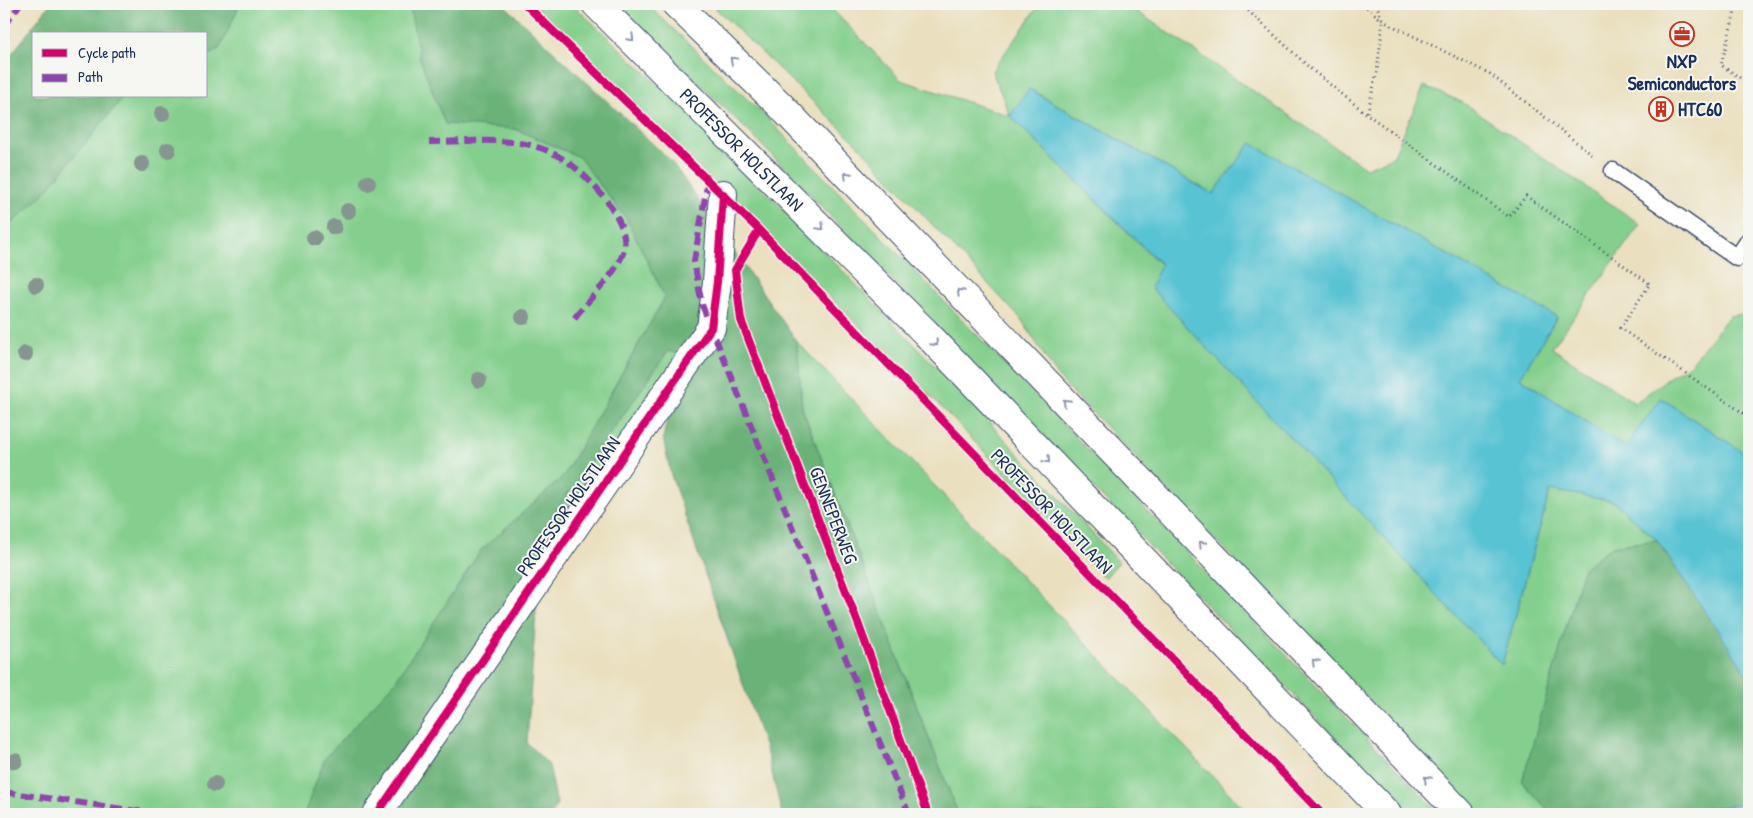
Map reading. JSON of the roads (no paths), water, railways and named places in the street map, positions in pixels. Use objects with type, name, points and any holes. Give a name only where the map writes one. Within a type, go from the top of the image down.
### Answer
[{"type":"main road","name":"PROFESSOR HOLSTLAAN","points":[[596,4],[925,332],[1387,814]]},
{"type":"main road","points":[[676,4],[779,104],[1461,814]]},
{"type":"main road","name":"PROFESSOR HOLSTLAAN","points":[[377,814],[711,328],[717,282],[723,194]]},
{"type":"lane","points":[[1613,171],[1737,258],[1749,240]]},
{"type":"water","points":[[1029,89],[1213,194],[1251,143],[1557,317],[1520,378],[1625,447],[1661,398],[1749,456],[1749,677],[1657,540],[1613,501],[1550,490],[1502,665],[1151,288],[1161,264],[1010,116]]},
{"type":"water","points":[[1749,802],[1749,814],[1713,814],[1707,808],[1748,804]]},
{"type":"place","name":"NXP Semiconductors","points":[[1682,34]]},
{"type":"place","name":"HTC60","points":[[1661,109]]}]
